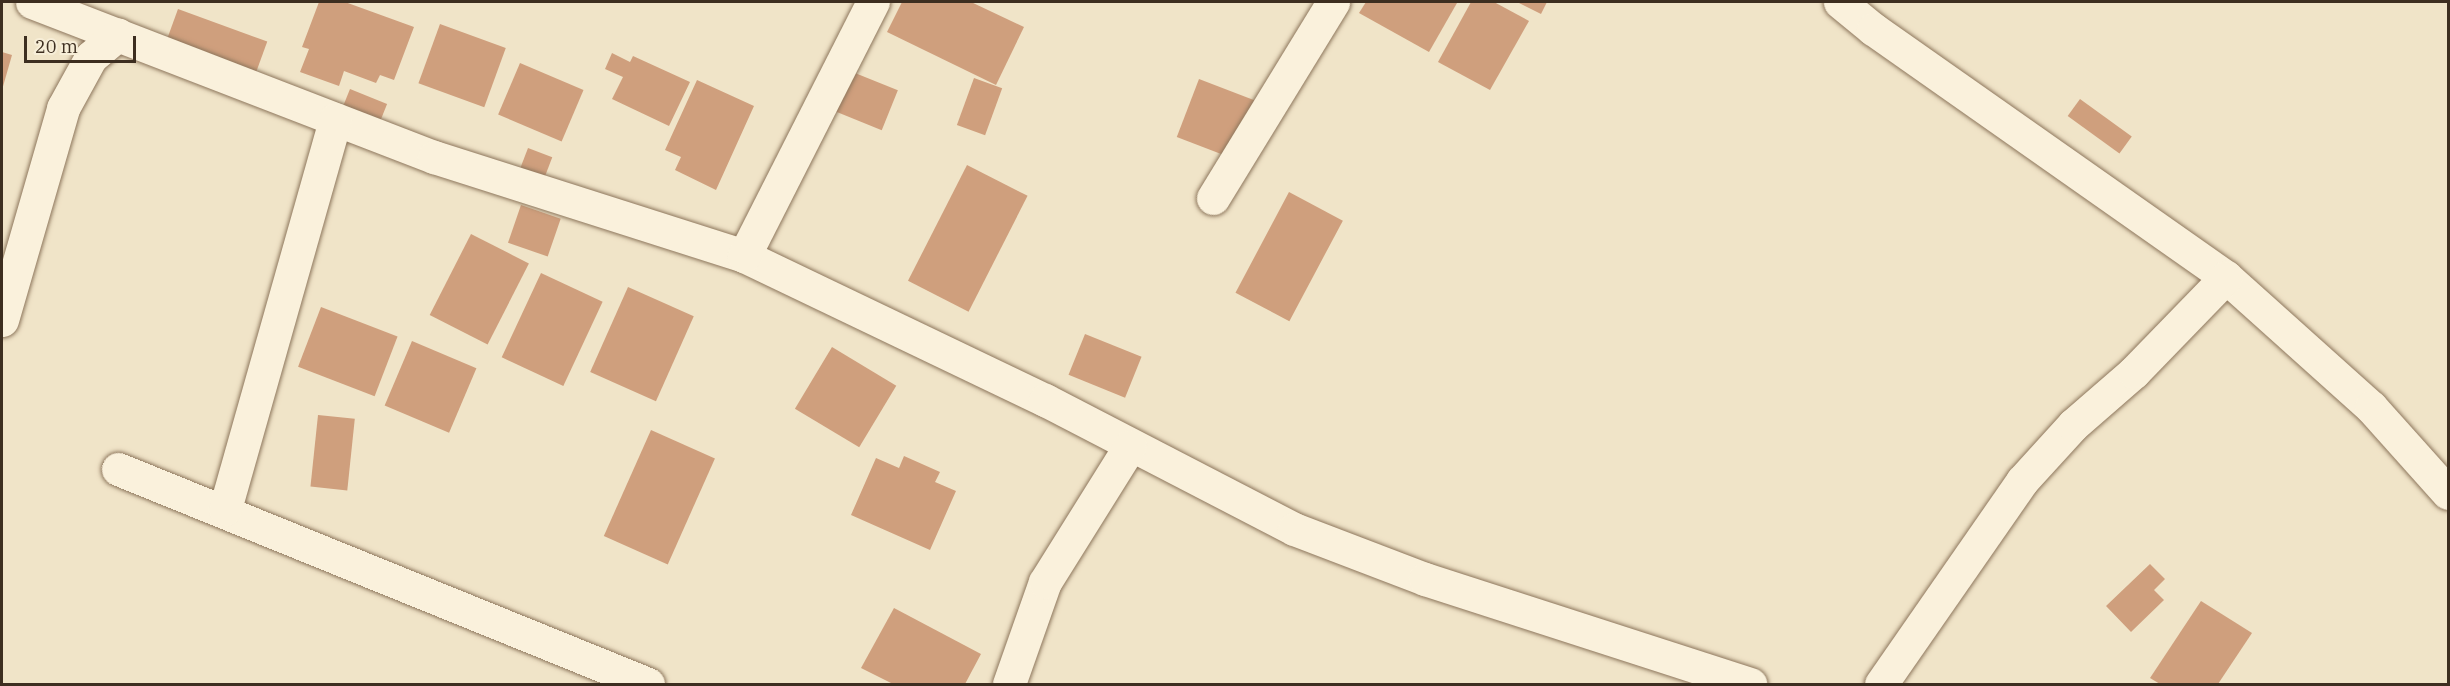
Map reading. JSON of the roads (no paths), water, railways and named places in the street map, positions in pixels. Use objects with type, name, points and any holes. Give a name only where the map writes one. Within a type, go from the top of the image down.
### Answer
[{"type":"street","points":[[32,2],[434,157],[744,256],[1045,400],[1294,529],[1425,579],[1751,684]]},
{"type":"street","points":[[744,256],[873,2]]},
{"type":"street","points":[[1213,198],[1333,2]]},
{"type":"street","points":[[1840,2],[1873,29],[2226,277],[2371,407],[2448,493]]},
{"type":"street","points":[[2,320],[63,108],[91,57],[118,34]]},
{"type":"street","points":[[225,509],[335,119]]},
{"type":"street","points":[[1881,684],[2022,481],[2073,425],[2134,372],[2226,277]]},
{"type":"street","points":[[1009,684],[1045,582],[1130,446]]},
{"type":"street","points":[[118,469],[225,509],[648,684]]}]
